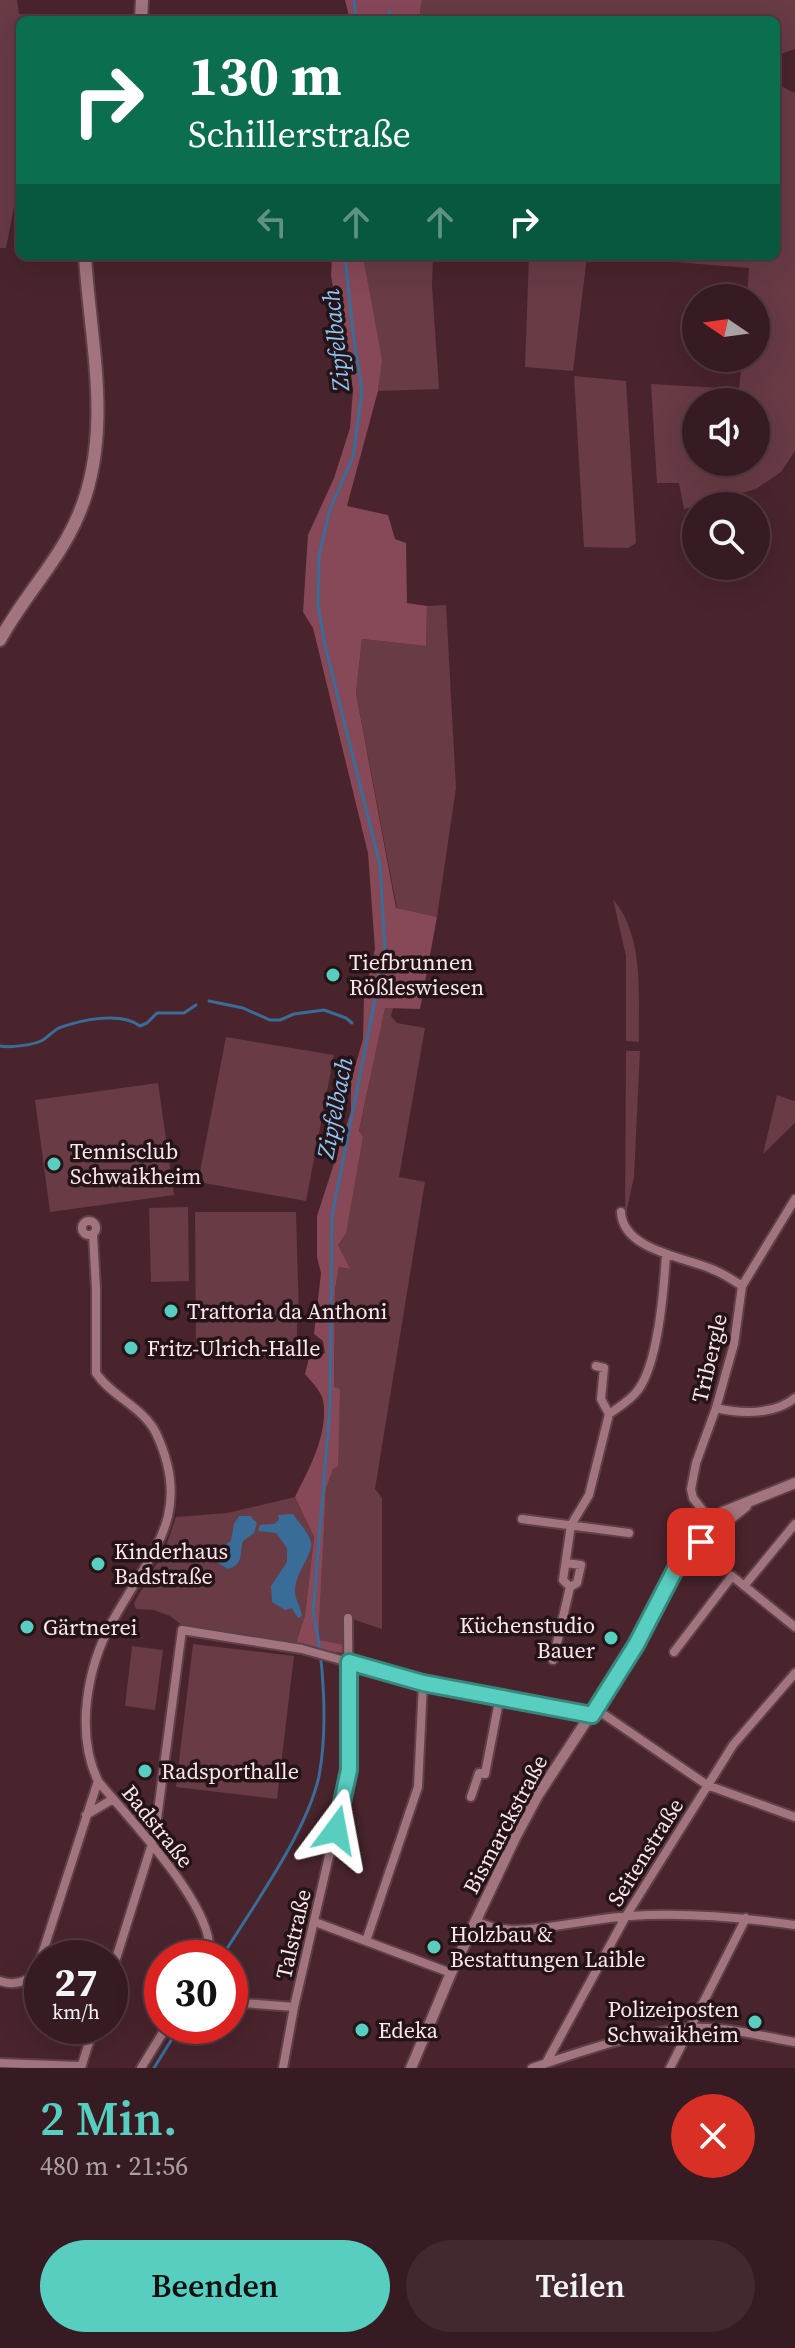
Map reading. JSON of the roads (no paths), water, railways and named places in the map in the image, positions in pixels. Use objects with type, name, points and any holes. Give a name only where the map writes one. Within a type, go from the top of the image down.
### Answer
[{"type":"main road","points":[[0,640],[69,533],[91,476],[98,395],[85,260]]},
{"type":"street","name":"Tribergle","points":[[714,1525],[693,1498],[691,1489],[696,1463],[734,1344],[742,1286],[795,1199]]},
{"type":"street","points":[[621,1212],[621,1221],[636,1240],[714,1270],[742,1286]]},
{"type":"street","name":"Badstraße","points":[[93,1234],[96,1373],[154,1429],[165,1457],[170,1485],[165,1532],[159,1547],[111,1623],[89,1688],[86,1714],[91,1766],[98,1781],[181,1883],[203,1920],[210,1940]]},
{"type":"street","points":[[570,1587],[563,1583],[571,1525],[589,1495],[609,1414],[639,1389],[651,1362],[666,1254]]},
{"type":"street","points":[[596,1366],[604,1368],[601,1399],[609,1414]]},
{"type":"street","points":[[716,1408],[738,1413],[782,1407],[795,1398]]},
{"type":"street","name":"Bismarckstraße","points":[[411,2068],[451,1973],[515,1838],[538,1795],[636,1645],[676,1568],[723,1512],[795,1483]]},
{"type":"street","points":[[522,1519],[629,1533]]},
{"type":"street","points":[[744,1586],[795,1524]]},
{"type":"street","points":[[553,1660],[570,1587],[577,1583],[581,1565],[566,1563]]},
{"type":"street","points":[[674,1652],[732,1576],[795,1627]]},
{"type":"street","name":"Talstraße","points":[[283,2068],[294,2007],[349,1770],[348,1618]]},
{"type":"street","points":[[122,1940],[153,1846],[182,1630],[302,1649],[423,1683],[594,1712],[707,1785],[795,1817]]},
{"type":"street","name":"Seitenstraße","points":[[546,2063],[626,1916],[707,1785],[733,1745],[795,1673]]},
{"type":"street","points":[[366,1941],[418,1787],[423,1683]]},
{"type":"street","points":[[471,1797],[479,1773],[485,1774],[500,1696]]},
{"type":"street","points":[[0,1981],[19,1983],[37,1970],[98,1781]]},
{"type":"street","points":[[86,1815],[113,1799]]},
{"type":"street","points":[[475,1921],[494,1928],[523,1930],[626,1916],[686,1915],[746,1918],[795,1925]]},
{"type":"street","points":[[670,2068],[746,1918]]},
{"type":"street","points":[[315,1922],[451,1973]]},
{"type":"street","points":[[248,2003],[294,2007]]},
{"type":"street","points":[[532,2068],[630,2038],[691,2028],[739,2031],[795,2042]]},
{"type":"street","points":[[0,2063],[81,2067],[88,2044]]},
{"type":"street","points":[[141,2068],[156,2044]]},
{"type":"water","points":[[293,1514],[311,1542],[310,1552],[296,1584],[295,1594],[302,1616],[298,1618],[292,1608],[285,1610],[272,1602],[271,1586],[287,1562],[287,1548],[276,1533],[258,1531],[260,1525],[274,1524],[279,1520],[278,1515]]},
{"type":"water","points":[[239,1516],[250,1516],[257,1523],[254,1533],[243,1541],[239,1562],[228,1569],[218,1563],[217,1550],[231,1541]]},
{"type":"waterway","name":"Zipfelbach","points":[[354,0],[356,16]]},
{"type":"waterway","points":[[388,16],[390,11]]},
{"type":"waterway","name":"Zipfelbach","points":[[232,1940],[303,1821],[313,1798],[322,1757],[324,1694],[313,1612],[330,1407],[332,1216],[385,949],[380,865],[325,645],[318,605],[319,556],[330,509],[353,457],[362,391],[345,260]]},
{"type":"waterway","points":[[209,1001],[243,1008],[270,1020],[324,1010],[352,1023]]},
{"type":"waterway","points":[[0,1046],[34,1043],[59,1028],[89,1020],[122,1019],[140,1026],[157,1013],[184,1013],[196,1005]]},
{"type":"waterway","name":"Zipfelbach","points":[[154,2068],[169,2044]]},
{"type":"place","name":"Tiefbrunnen Rößleswiesen","points":[[333,975]]},
{"type":"place","name":"Tennisclub Schwaikheim","points":[[54,1164]]},
{"type":"place","name":"Trattoria da Anthoni","points":[[171,1311]]},
{"type":"place","name":"Fritz-Ulrich-Halle","points":[[131,1348]]},
{"type":"place","name":"Kinderhaus Badstraße","points":[[98,1564]]},
{"type":"place","name":"Gärtnerei","points":[[27,1627]]},
{"type":"place","name":"Küchenstudio Bauer","points":[[611,1638]]},
{"type":"place","name":"Radsporthalle","points":[[145,1771]]},
{"type":"place","name":"Holzbau & Bestattungen Laible","points":[[434,1947]]},
{"type":"place","name":"Polizeiposten Schwaikheim","points":[[755,2022]]},
{"type":"place","name":"Edeka","points":[[362,2030]]}]
